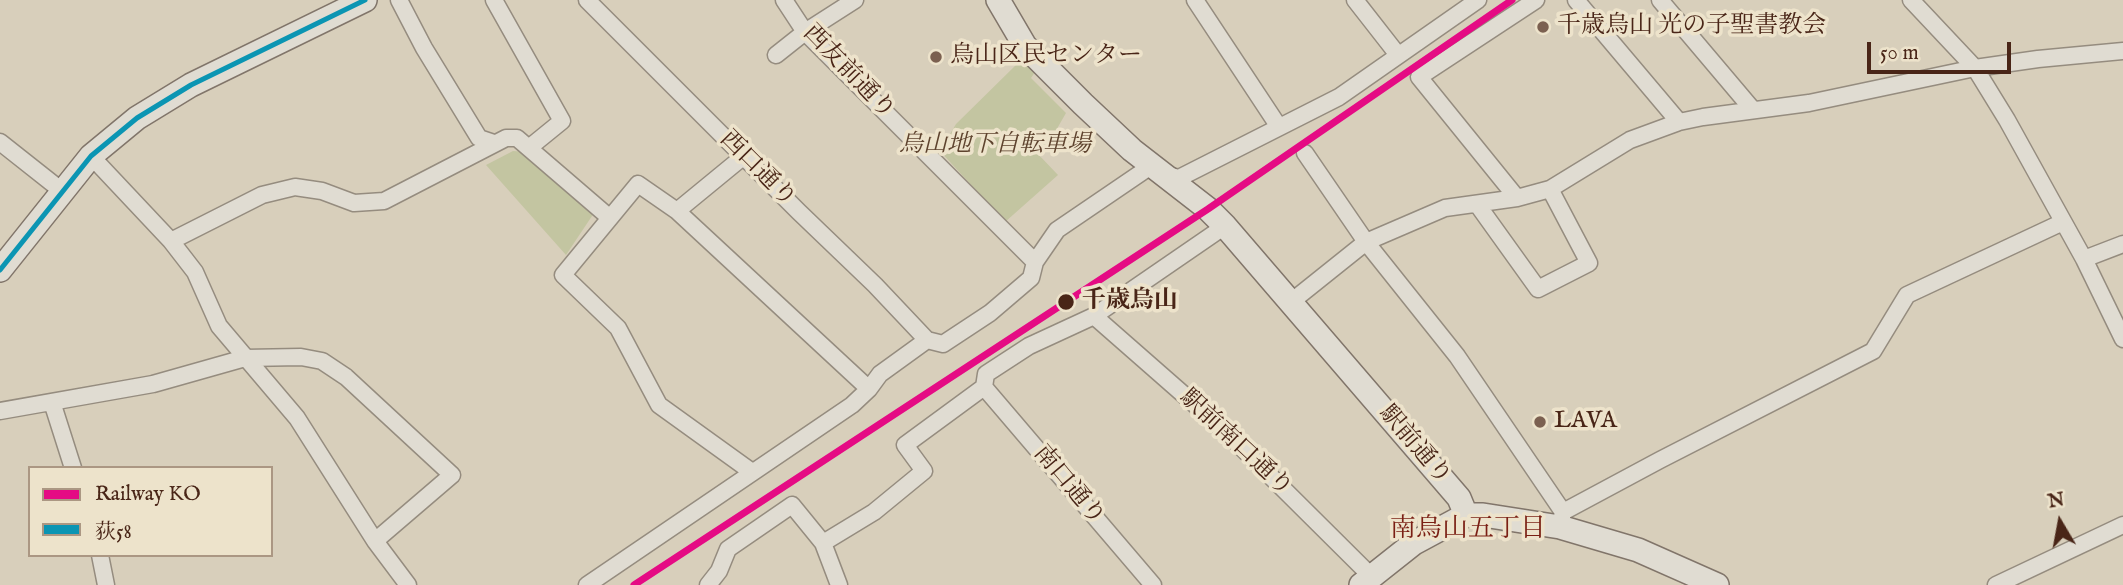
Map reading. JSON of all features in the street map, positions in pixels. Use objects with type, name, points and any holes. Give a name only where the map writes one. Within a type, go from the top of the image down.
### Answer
[{"type":"street","points":[[0,270],[91,156],[137,118],[191,85],[365,0]]},
{"type":"street","points":[[399,0],[424,48],[479,138],[494,143]]},
{"type":"street","points":[[494,0],[562,121],[530,147]]},
{"type":"street","name":"西口通り","points":[[587,0],[875,285],[927,340]]},
{"type":"street","name":"西友前通り","points":[[784,0],[805,32],[1035,262]]},
{"type":"street","points":[[776,55],[805,32],[855,0]]},
{"type":"street","points":[[998,0],[1025,46],[1093,113],[1156,170],[1179,178],[1339,97],[1478,0]]},
{"type":"street","points":[[1195,0],[1279,127]]},
{"type":"street","points":[[1355,0],[1398,55]]},
{"type":"street","points":[[1517,198],[1419,77],[1536,0]]},
{"type":"street","points":[[1576,0],[1679,121]]},
{"type":"street","points":[[1660,0],[1753,110]]},
{"type":"street","points":[[1917,2],[1975,68],[2007,120],[2084,259],[2123,339]]},
{"type":"street","points":[[1291,302],[1366,242],[1445,208],[1517,198],[1550,189],[1630,140],[1679,121],[1809,103],[1975,68],[2123,51]]},
{"type":"street","points":[[172,241],[262,195],[295,187],[322,191],[354,203],[384,201],[506,138],[517,138],[530,147],[610,218]]},
{"type":"street","points":[[0,142],[62,191]]},
{"type":"street","points":[[1305,153],[1366,242],[1457,356],[1561,519]]},
{"type":"street","points":[[91,156],[172,241],[195,272],[219,326],[297,418],[404,584]]},
{"type":"street","points":[[677,211],[744,156]]},
{"type":"street","points":[[587,585],[852,405],[880,374],[927,340],[943,344],[990,313],[1031,278],[1035,262],[1057,230],[1156,170]]},
{"type":"street","name":"駅前通り","points":[[1156,170],[1208,208],[1225,226],[1459,498],[1466,514]]},
{"type":"street","points":[[752,472],[659,405],[618,328],[563,275],[638,184],[677,211],[869,389]]},
{"type":"street","points":[[1477,204],[1538,289],[1589,263],[1550,189]]},
{"type":"street","points":[[1561,519],[1660,460],[1873,351],[1907,295],[2063,222]]},
{"type":"street","points":[[822,543],[874,512],[924,471],[905,444],[984,387],[986,374],[1029,346],[1094,316],[1225,226]]},
{"type":"street","points":[[2084,259],[2123,244]]},
{"type":"street","name":"駅前南口通り","points":[[1094,316],[1224,430],[1364,583]]},
{"type":"street","points":[[0,411],[153,384],[245,358],[300,357],[322,361],[346,377],[452,475],[375,541]]},
{"type":"street","name":"南口通り","points":[[984,387],[1153,585]]},
{"type":"street","points":[[52,402],[72,466]]},
{"type":"street","points":[[708,585],[719,571],[728,549],[792,505],[822,543],[839,585]]},
{"type":"street","points":[[1364,583],[1414,543],[1466,514],[1561,519],[1639,550],[1706,583]]},
{"type":"street","points":[[1996,585],[2123,525]]},
{"type":"street","points":[[100,557],[106,585]]},
{"type":"green space","name":"烏山地下自転車場","points":[[1028,59],[1037,69],[1031,78],[1066,113],[1047,146],[1038,154],[1058,175],[1005,222],[940,151],[956,124],[1017,64]]},
{"type":"green space","points":[[513,151],[527,152],[594,213],[566,255],[486,165]]},
{"type":"rail line","name":"KO","points":[[634,585],[1208,209],[1512,0]]},
{"type":"transit line","name":"荻58","points":[[0,270],[91,156],[137,118],[191,85],[365,0]]},
{"type":"place","name":"千歳烏山 光の子聖書教会","points":[[1543,27]]},
{"type":"place","name":"烏山区民センター","points":[[936,57]]},
{"type":"place","name":"千歳烏山","points":[[1066,302]]},
{"type":"place","name":"LAVA","points":[[1540,422]]},
{"type":"district","name":"南烏山五丁目","points":[[1468,531]]}]
